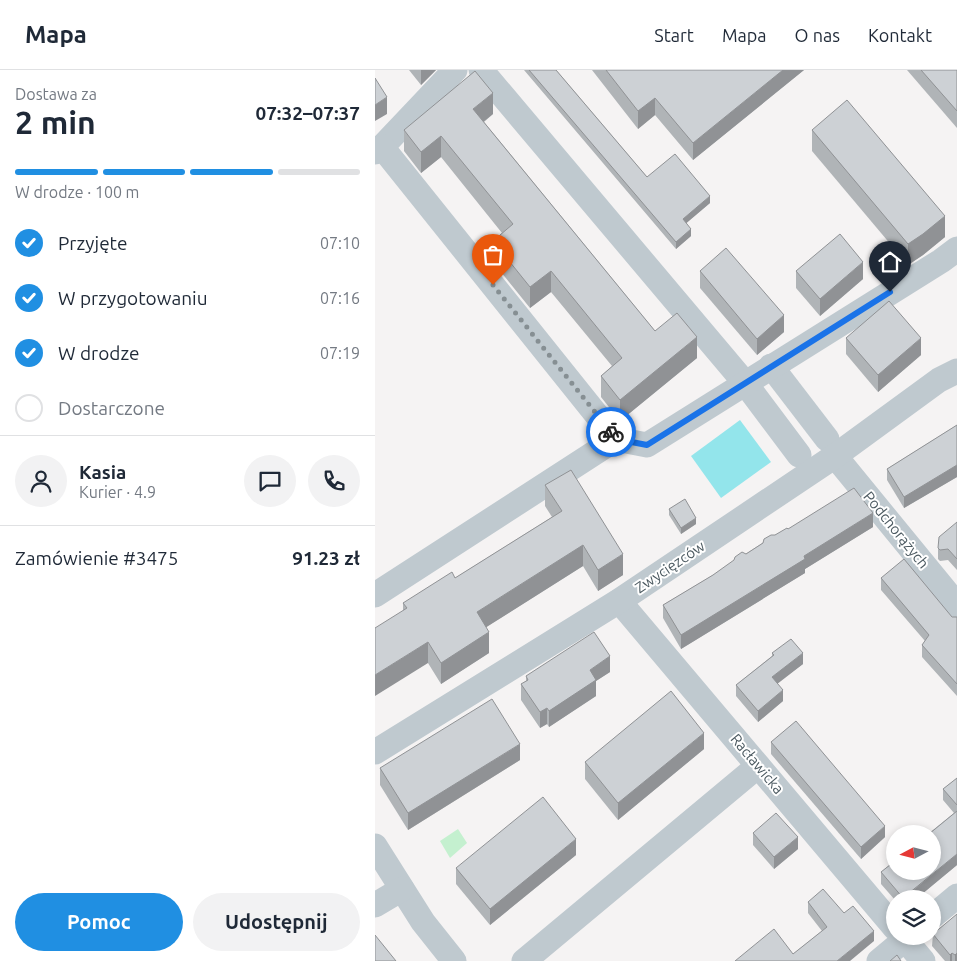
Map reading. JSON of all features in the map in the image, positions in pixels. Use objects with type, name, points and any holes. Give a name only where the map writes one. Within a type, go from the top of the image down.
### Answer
[{"type":"street","points":[[455,70],[378,150],[616,439],[647,445],[941,261],[957,249]]},
{"type":"street","points":[[481,70],[745,383],[799,455]]},
{"type":"street","name":"Podchorążych","points":[[771,366],[831,448],[957,605]]},
{"type":"street","name":"Zwycięzców","points":[[375,752],[619,601],[831,448],[939,380],[957,371]]},
{"type":"street","points":[[375,595],[616,439]]},
{"type":"street","name":"Racławicka","points":[[619,601],[886,915]]},
{"type":"street","points":[[524,961],[758,766]]},
{"type":"street","points":[[375,846],[423,922],[454,961]]},
{"type":"street","points":[[375,905],[402,889]]},
{"type":"street","points":[[941,909],[957,896]]},
{"type":"street","points":[[879,961],[894,945]]},
{"type":"street","name":"Racławicka","points":[[911,945],[923,961]]},
{"type":"green space","points":[[458,829],[467,843],[450,858],[440,841]]},
{"type":"water","points":[[740,420],[771,462],[721,498],[691,456]]},
{"type":"building","points":[[529,70],[556,70],[647,177],[675,154],[710,196],[683,219],[691,229],[676,242]]},
{"type":"building","points":[[606,70],[783,70],[693,143],[655,98],[638,111]]},
{"type":"building","points":[[921,70],[957,70],[957,111]]},
{"type":"building","points":[[475,71],[493,93],[473,109],[655,331],[677,313],[697,337],[620,400],[601,376],[622,358],[551,271],[530,287],[493,241],[513,224],[441,136],[421,152],[404,130]]},
{"type":"building","points":[[375,78],[387,97],[375,105]]},
{"type":"building","points":[[847,100],[945,216],[908,244],[812,130]]},
{"type":"building","points":[[840,234],[863,262],[820,299],[796,271]]},
{"type":"building","points":[[726,248],[784,315],[757,339],[700,271]]},
{"type":"building","points":[[889,301],[921,338],[878,375],[846,338]]},
{"type":"building","points":[[957,425],[957,465],[904,497],[887,469]]},
{"type":"building","points":[[571,470],[623,554],[598,570],[583,545],[477,612],[489,632],[441,663],[428,642],[375,675],[375,628],[407,608],[403,603],[452,572],[455,578],[562,511],[545,485]]},
{"type":"building","points":[[854,488],[873,513],[804,556],[805,559],[681,635],[663,605],[713,575],[742,552],[746,554],[763,543],[764,539],[788,529]]},
{"type":"building","points":[[685,499],[696,518],[681,528],[669,509]]},
{"type":"building","points":[[957,522],[957,559],[948,549],[940,550],[938,548],[939,537]]},
{"type":"building","points":[[904,559],[952,617],[957,617],[957,684],[922,645],[929,635],[881,578]]},
{"type":"building","points":[[594,632],[610,656],[590,670],[596,680],[549,711],[547,708],[540,712],[521,684],[528,680],[526,676]]},
{"type":"building","points":[[791,639],[803,653],[772,677],[783,690],[758,711],[736,685]]},
{"type":"building","points":[[671,691],[704,733],[618,803],[585,762]]},
{"type":"building","points":[[492,699],[520,744],[408,813],[380,768]]},
{"type":"building","points":[[796,721],[885,826],[861,847],[771,742]]},
{"type":"building","points":[[957,778],[957,805],[943,789]]},
{"type":"building","points":[[543,797],[576,839],[490,909],[456,868]]},
{"type":"building","points":[[957,811],[957,854],[941,867],[941,825]]},
{"type":"building","points":[[776,813],[798,837],[774,857],[753,833]]},
{"type":"building","points":[[886,868],[886,878],[881,872]]},
{"type":"building","points":[[888,880],[925,880],[913,890],[896,890]]},
{"type":"building","points":[[823,889],[844,913],[853,906],[874,931],[837,961],[735,961],[774,929],[793,954],[827,927],[808,902]]},
{"type":"building","points":[[957,914],[957,953],[955,955],[952,953],[950,955],[941,944],[941,927]]},
{"type":"building","points":[[375,935],[396,961],[375,961]]},
{"type":"building","points":[[897,955],[901,961],[890,961]]},
{"type":"way so far","points":[[493,285],[611,432]]},
{"type":"route","points":[[611,432],[616,439],[647,445],[890,292]]}]
